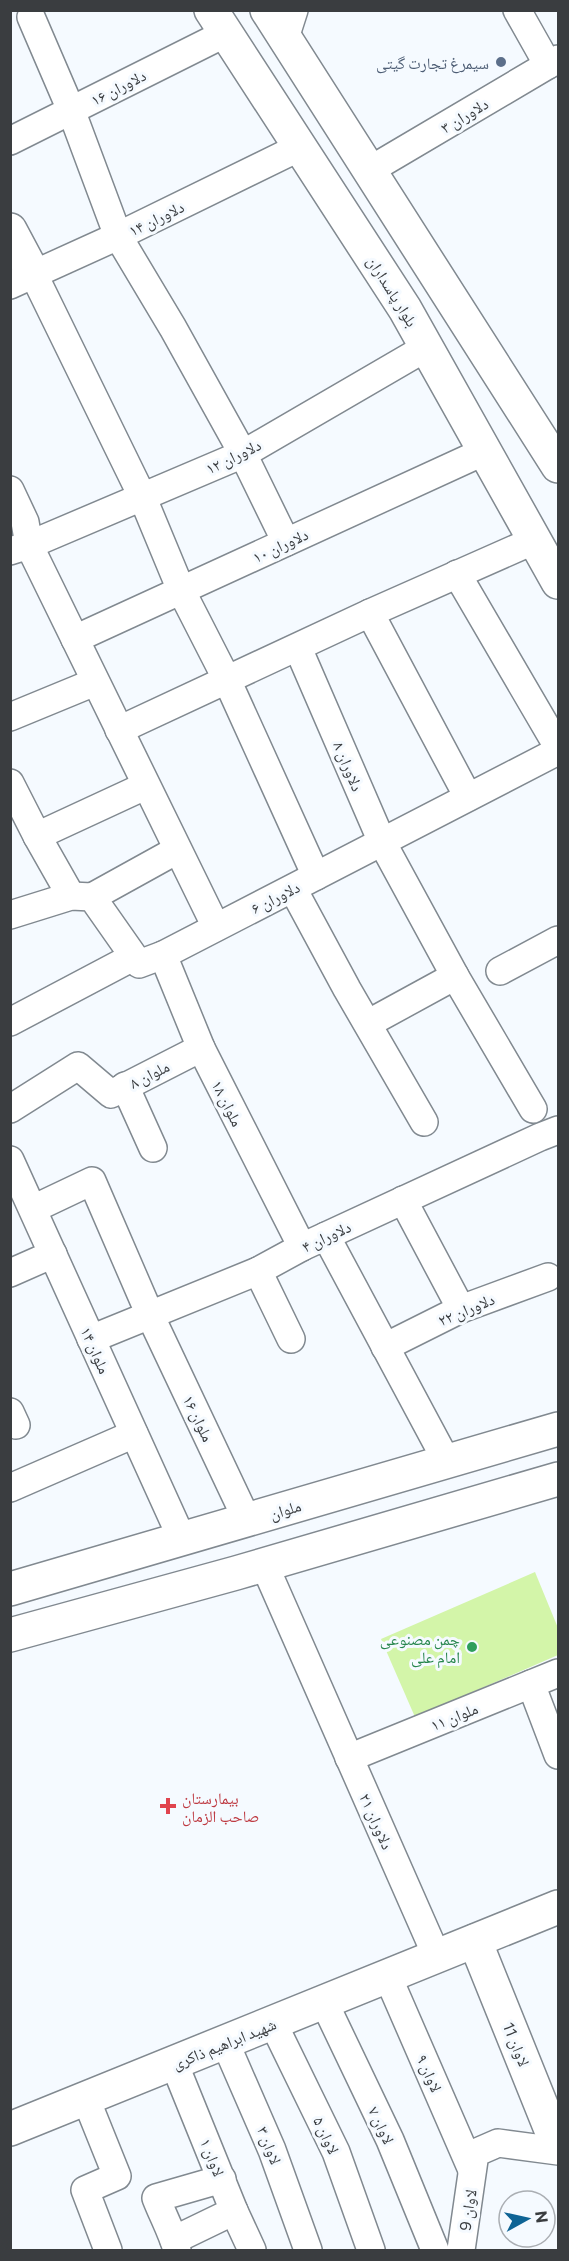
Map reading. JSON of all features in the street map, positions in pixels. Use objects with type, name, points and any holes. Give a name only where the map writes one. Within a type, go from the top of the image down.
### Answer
[{"type":"main road","points":[[267,10],[290,24],[370,170],[558,466]]},
{"type":"main road","name":"بلوار پاسداران","points":[[218,22],[405,309],[558,582]]},
{"type":"main road","points":[[10,230],[22,280]]},
{"type":"main road","name":"ملوان","points":[[10,1589],[558,1429]]},
{"type":"main road","points":[[10,1635],[558,1479]]},
{"type":"main road","points":[[437,1957],[558,1907]]},
{"type":"main road","name":"لاوان 11","points":[[475,1941],[558,2149]]},
{"type":"main road","name":"شهید ابراهیم ذاکری","points":[[10,2129],[437,1957]]},
{"type":"street","points":[[517,10],[553,62]]},
{"type":"street","points":[[28,20],[71,111],[118,236],[173,328],[243,454],[286,542]]},
{"type":"street","name":"دلاوران ۱۶","points":[[10,141],[71,111],[218,22]]},
{"type":"street","name":"دلاوران ۳","points":[[370,170],[553,62]]},
{"type":"street","name":"دلاوران ۱۴","points":[[22,280],[300,147]]},
{"type":"street","points":[[22,280],[142,496],[181,590],[227,681],[304,883],[347,988],[424,1122]]},
{"type":"street","name":"دلاوران ۱۲","points":[[20,548],[243,454],[427,347]]},
{"type":"street","name":"دلاوران ۱۰","points":[[75,639],[485,451]]},
{"type":"street","points":[[10,490],[25,522],[20,548],[75,639],[216,927]]},
{"type":"street","points":[[119,730],[370,613],[535,540]]},
{"type":"street","points":[[457,574],[558,749]]},
{"type":"street","points":[[370,613],[468,796]]},
{"type":"street","name":"دلاوران ۸","points":[[298,648],[382,842],[455,975],[533,1109]]},
{"type":"street","points":[[10,717],[95,681]]},
{"type":"street","name":"دلاوران ۶","points":[[134,957],[139,964],[163,955],[558,749]]},
{"type":"street","points":[[10,783],[37,836],[81,896],[134,957],[10,1022]]},
{"type":"street","points":[[37,836],[145,786]]},
{"type":"street","points":[[10,915],[81,896],[177,850]]},
{"type":"street","points":[[500,971],[558,940]]},
{"type":"street","name":"ملوان ۱۸","points":[[163,955],[201,1048],[314,1241],[385,1347],[447,1462]]},
{"type":"street","points":[[369,1023],[455,975]]},
{"type":"street","name":"ملوان ۸","points":[[10,1109],[78,1066],[111,1094],[201,1048]]},
{"type":"street","points":[[125,1086],[153,1148]]},
{"type":"street","name":"دلاوران ۴","points":[[91,1339],[258,1271],[314,1241],[558,1130]]},
{"type":"street","name":"ملوان ۱۴","points":[[10,1160],[182,1539]]},
{"type":"street","name":"ملوان ۱۶","points":[[33,1209],[92,1181],[150,1316],[248,1520]]},
{"type":"street","points":[[403,1200],[461,1309]]},
{"type":"street","points":[[10,1273],[53,1254]]},
{"type":"street","points":[[258,1271],[291,1339]]},
{"type":"street","name":"دلاوران ۲۲","points":[[385,1347],[461,1309],[548,1277]]},
{"type":"street","points":[[10,1488],[134,1434]]},
{"type":"street","name":"دلاوران ۲۱","points":[[264,1564],[437,1957]]},
{"type":"street","name":"ملوان ۱۱","points":[[349,1758],[558,1673]]},
{"type":"street","points":[[531,1684],[558,1755]]},
{"type":"street","name":"لاوان ۹","points":[[388,1977],[472,2170]]},
{"type":"street","name":"لاوان ۷","points":[[324,2002],[390,2140],[435,2250]]},
{"type":"street","name":"لاوان ۵","points":[[273,2023],[336,2152],[371,2250]]},
{"type":"street","name":"لاوان ۳","points":[[225,2042],[272,2150],[308,2250]]},
{"type":"street","name":"لاوان ۱","points":[[174,2063],[252,2250]]},
{"type":"street","points":[[86,2099],[117,2176],[86,2190],[108,2250]]},
{"type":"street","points":[[472,2170],[475,2153],[498,2143],[558,2149]]},
{"type":"street","name":"لاوان 9","points":[[460,2250],[472,2170]]},
{"type":"street","points":[[222,2179],[156,2198],[176,2245],[234,2211]]},
{"type":"green space","name":"چمن مصنوعی امام علی","points":[[535,1572],[558,1628],[558,1655],[415,1717],[381,1639]]},
{"type":"place","name":"سیمرغ تجارت گیتی","points":[[501,62]]},
{"type":"place","name":"چمن مصنوعی امام علی","points":[[472,1647]]},
{"type":"place","name":"بیمارستان صاحب الزمان","points":[[168,1806]]}]
